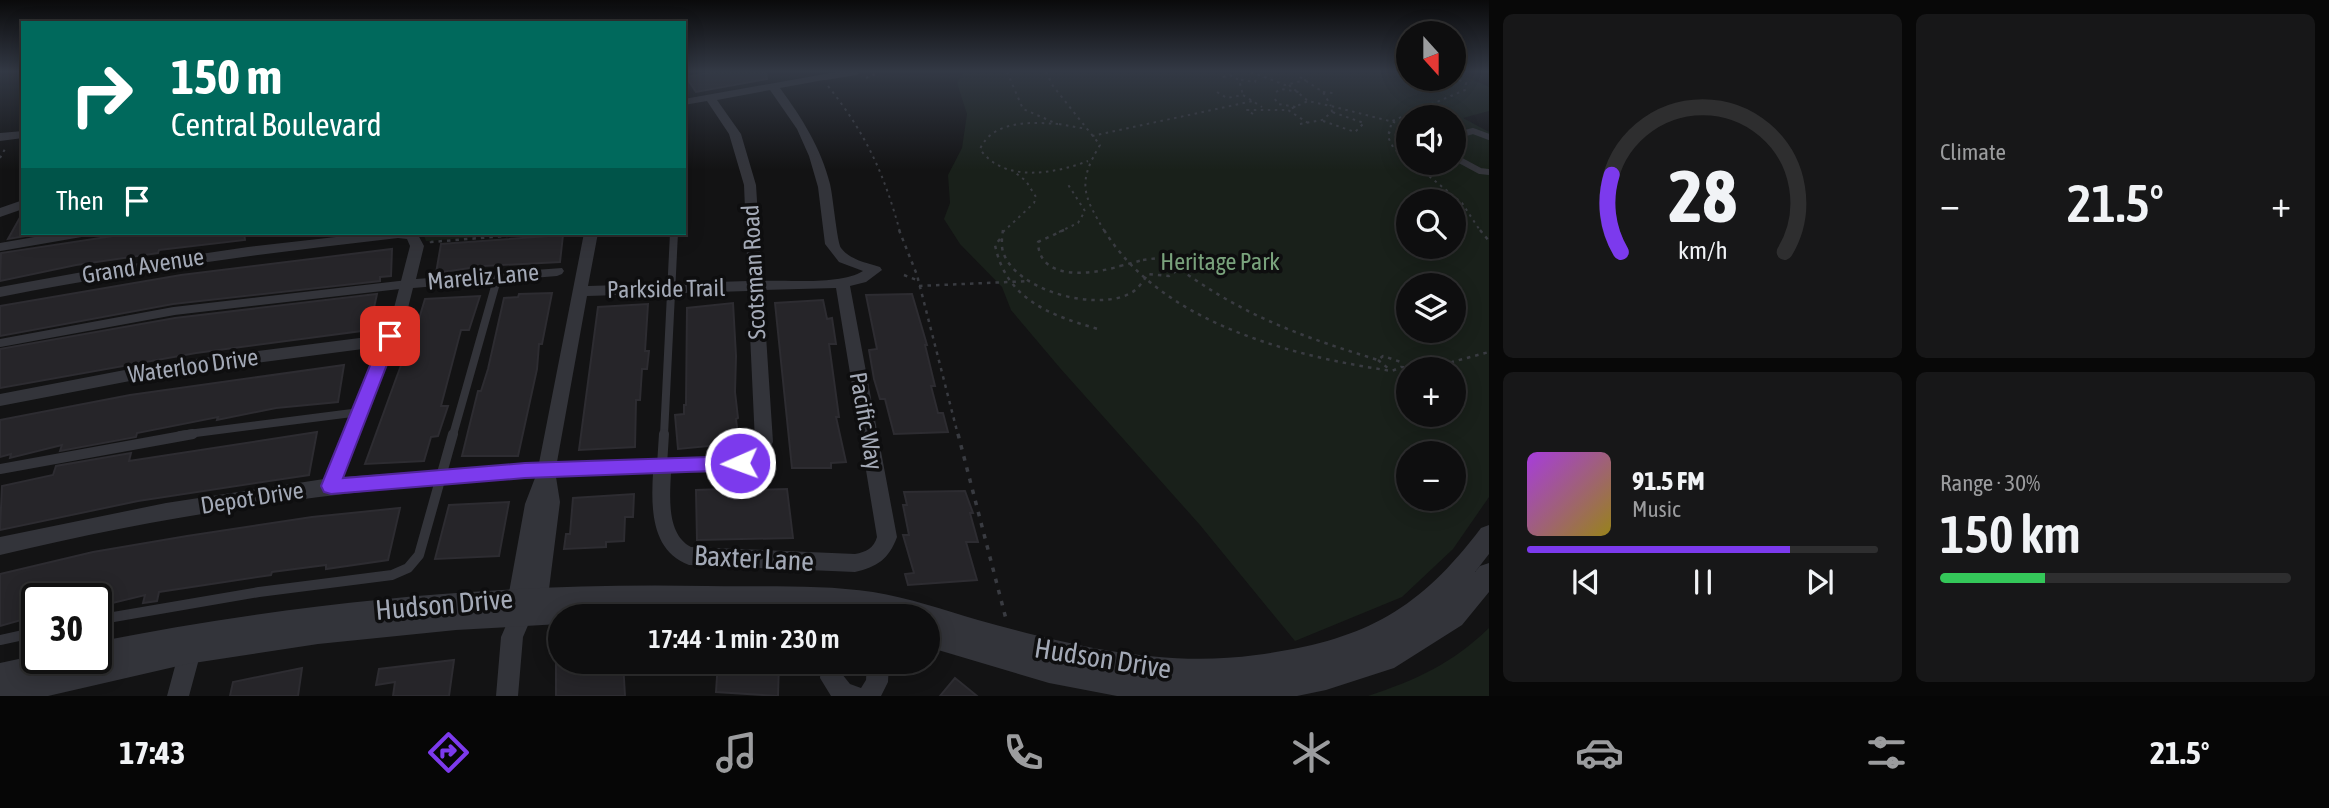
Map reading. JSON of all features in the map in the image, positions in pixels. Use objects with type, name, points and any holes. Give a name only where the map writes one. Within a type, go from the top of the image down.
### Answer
[{"type":"street","name":"Scotsman Road","points":[[715,104],[735,134],[747,167],[750,185],[764,442],[756,455]]},
{"type":"street","name":"Parkside Trail","points":[[580,291],[842,283],[861,279],[875,270],[837,255],[832,244],[819,159],[786,104]]},
{"type":"street","points":[[0,137],[21,134]]},
{"type":"street","points":[[3,211],[21,205]]},
{"type":"street","name":"Grand Avenue","points":[[0,292],[280,240],[366,235]]},
{"type":"street","points":[[331,486],[408,284],[420,235]]},
{"type":"street","points":[[507,696],[512,637],[526,603],[551,502],[547,469],[591,235]]},
{"type":"street","name":"Mareliz Lane","points":[[408,284],[557,271]]},
{"type":"street","name":"Pacific Way","points":[[842,283],[887,537],[884,548],[877,556]]},
{"type":"street","name":"Waterloo Drive","points":[[0,400],[169,368],[388,340]]},
{"type":"street","name":"Depot Drive","points":[[0,545],[159,513],[331,486],[547,469],[740,463],[756,455]]},
{"type":"street","name":"Baxter Lane","points":[[662,466],[666,527],[678,553],[689,556],[855,563],[877,556]]},
{"type":"street","name":"Hudson Drive","points":[[940,621],[1082,659],[1139,669],[1210,671],[1278,665],[1329,653],[1359,642],[1414,615],[1442,591],[1489,535]]},
{"type":"street","name":"Hudson Drive","points":[[940,638],[1049,670],[1162,691],[1263,689],[1326,677],[1385,659],[1453,617],[1489,574]]},
{"type":"street","name":"Hudson Drive","points":[[112,652],[193,643],[247,642],[385,625],[526,603],[639,595],[764,604]]},
{"type":"street","name":"Hudson Drive","points":[[526,603],[548,604]]},
{"type":"street","points":[[178,696],[193,643]]},
{"type":"street","name":"Hudson Drive","points":[[0,693],[193,643]]},
{"type":"street","points":[[0,676],[21,671]]},
{"type":"street","points":[[831,674],[831,678],[844,694],[853,696]]},
{"type":"street","points":[[869,696],[877,682],[877,674]]},
{"type":"lane","points":[[1466,133],[1473,131],[1489,136]]},
{"type":"lane","points":[[1466,163],[1480,171],[1489,172]]},
{"type":"lane","points":[[0,247],[70,235]]},
{"type":"lane","points":[[662,466],[674,235]]},
{"type":"lane","points":[[112,617],[259,592],[401,572],[419,555],[498,276]]},
{"type":"lane","points":[[0,343],[174,311],[408,284]]},
{"type":"lane","points":[[0,469],[174,436],[299,417],[360,412]]},
{"type":"lane","points":[[0,640],[21,635]]},
{"type":"path","points":[[842,104],[857,123],[879,166],[906,253],[918,271],[919,286],[1006,622]]},
{"type":"path","points":[[1020,104],[1058,124]]},
{"type":"path","points":[[1067,104],[1100,145],[1091,159],[1083,185],[1089,205],[1102,231],[1146,278],[1206,316],[1265,343],[1321,359],[1392,371],[1396,369]]},
{"type":"path","points":[[1092,136],[1237,104]]},
{"type":"path","points":[[1258,104],[1277,111],[1302,104]]},
{"type":"path","points":[[1281,104],[1297,107]]},
{"type":"path","points":[[1324,104],[1396,122]]},
{"type":"path","points":[[1396,150],[1388,132],[1392,121],[1411,110],[1429,104]]},
{"type":"path","points":[[1331,106],[1332,112]]},
{"type":"path","points":[[1253,114],[1247,110],[1262,107]]},
{"type":"path","points":[[1288,110],[1309,123]]},
{"type":"path","points":[[1322,120],[1344,131],[1355,132],[1364,123],[1332,112]]},
{"type":"path","points":[[1300,124],[1322,120],[1332,112]]},
{"type":"path","points":[[1087,130],[1058,124],[1025,123],[998,130],[985,138],[980,149],[982,154],[996,165],[1012,170],[1058,170],[1091,159]]},
{"type":"path","points":[[1388,132],[1396,134]]},
{"type":"path","points":[[1012,170],[1029,183],[1035,192],[1034,201],[1030,211],[1003,229],[1001,247],[1004,258],[1030,281],[1061,295],[1093,300],[1127,295],[1137,290],[1148,274],[1169,276],[1179,269]]},
{"type":"path","points":[[1428,175],[1462,203],[1489,241]]},
{"type":"path","points":[[1067,183],[1085,211],[1084,217],[1072,228],[1046,234],[1038,242],[1041,255],[1049,265],[1076,274],[1158,258],[1264,319],[1322,343],[1378,360],[1392,371]]},
{"type":"path","points":[[420,235],[431,242],[519,235]]},
{"type":"path","points":[[484,238],[488,235]]},
{"type":"path","points":[[1002,237],[995,245],[996,256],[1008,282],[1044,310],[1098,329]]},
{"type":"path","points":[[904,275],[919,281]]},
{"type":"path","points":[[919,286],[1030,281]]},
{"type":"path","points":[[1466,359],[1488,353]]},
{"type":"path","points":[[1378,360],[1383,356],[1396,359]]},
{"type":"green space","name":"Heritage Park","points":[[964,104],[1489,104],[1489,111],[1466,117],[1466,105],[1396,105],[1396,175],[1466,175],[1466,120],[1489,132],[1489,497],[1453,549],[1402,597],[1295,641],[1200,525],[1011,310],[1002,287],[960,244],[944,219],[950,203],[948,175],[962,148],[967,114]]},
{"type":"green space","points":[[424,235],[507,235],[426,241]]},
{"type":"green space","points":[[1489,628],[1489,696],[1368,696],[1433,670],[1461,652]]},
{"type":"building","points":[[21,216],[21,235],[32,235],[8,239]]},
{"type":"building","points":[[120,235],[244,235],[245,240],[159,250],[158,253],[76,265],[0,281],[1,253]]},
{"type":"building","points":[[563,235],[560,262],[483,266],[436,273],[441,244]]},
{"type":"building","points":[[392,249],[391,276],[380,277],[380,281],[173,304],[0,336],[0,306],[181,275]]},
{"type":"building","points":[[552,293],[542,344],[539,344],[537,369],[518,456],[462,456],[478,391],[481,391],[488,369],[504,298],[518,297],[519,294]]},
{"type":"building","points":[[377,294],[369,330],[196,353],[0,388],[0,349],[175,318]]},
{"type":"building","points":[[912,294],[927,345],[935,386],[931,386],[938,413],[943,413],[948,432],[894,434],[885,399],[880,399],[874,379],[869,350],[877,349],[866,295]]},
{"type":"building","points":[[480,296],[469,330],[461,330],[441,406],[448,406],[438,436],[431,437],[424,461],[365,464],[405,355],[408,355],[425,299]]},
{"type":"building","points":[[823,300],[827,319],[832,318],[836,344],[829,344],[839,417],[836,417],[846,462],[831,463],[831,468],[792,468],[775,303]]},
{"type":"building","points":[[733,303],[739,443],[678,449],[675,415],[684,414],[686,405],[687,308]]},
{"type":"building","points":[[648,304],[645,351],[649,351],[647,369],[642,369],[640,400],[636,400],[635,447],[579,450],[598,307]]},
{"type":"building","points":[[344,365],[338,402],[276,408],[217,420],[218,417],[137,433],[136,437],[60,451],[62,445],[10,458],[11,454],[0,457],[0,420],[130,395]]},
{"type":"building","points":[[317,432],[309,475],[138,501],[0,530],[2,486],[53,475],[56,466],[131,453],[129,461]]},
{"type":"building","points":[[787,489],[793,538],[697,540],[696,490]]},
{"type":"building","points":[[965,491],[973,513],[970,513],[978,542],[966,542],[977,580],[908,585],[905,574],[914,573],[903,535],[909,535],[903,505],[907,505],[904,492]]},
{"type":"building","points":[[634,494],[633,517],[625,517],[624,541],[606,542],[606,547],[564,549],[566,534],[570,534],[573,498]]},
{"type":"building","points":[[509,502],[499,556],[435,559],[449,505]]},
{"type":"building","points":[[400,508],[388,560],[326,569],[326,565],[272,572],[271,575],[159,592],[157,601],[143,603],[145,595],[112,603],[112,583],[21,583],[21,620],[0,626],[0,574],[93,552],[312,517]]},
{"type":"building","points":[[454,660],[449,696],[393,696],[395,682],[376,685],[379,669]]},
{"type":"building","points":[[302,668],[298,696],[230,696],[233,682]]},
{"type":"building","points":[[556,674],[624,674],[625,696],[556,696]]},
{"type":"building","points":[[717,674],[779,674],[778,696],[716,692]]},
{"type":"building","points":[[955,678],[977,696],[940,696]]},
{"type":"route","points":[[390,336],[331,486],[525,471],[740,463]]}]
